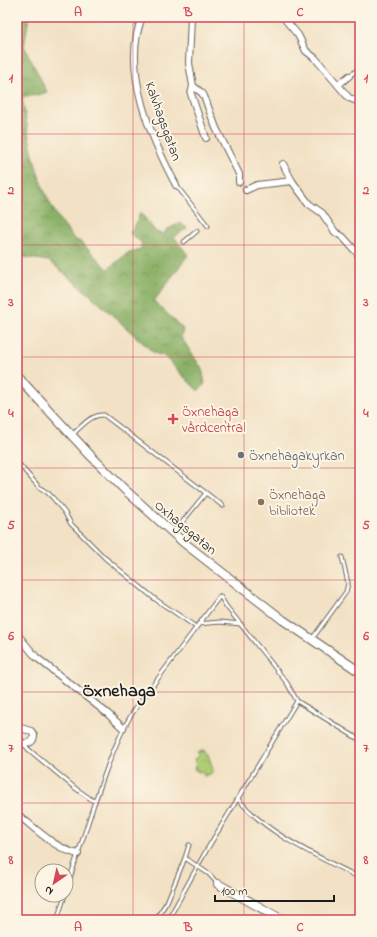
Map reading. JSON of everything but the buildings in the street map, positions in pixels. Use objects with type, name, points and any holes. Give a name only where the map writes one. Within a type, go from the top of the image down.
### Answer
[{"type":"street","name":"Kalvhagsgatan","points":[[142,17],[135,43],[134,61],[136,81],[143,107],[157,145],[176,185]]},
{"type":"street","points":[[190,17],[189,63],[193,86],[191,94],[206,138]]},
{"type":"street","points":[[283,17],[298,35],[306,51],[315,58],[349,98],[360,102]]},
{"type":"street","points":[[338,85],[350,76]]},
{"type":"street","points":[[193,86],[202,92],[204,96],[216,128],[238,174],[239,182]]},
{"type":"street","points":[[283,164],[309,204],[322,213],[335,232],[343,237],[360,256]]},
{"type":"street","points":[[246,190],[257,185],[292,180]]},
{"type":"street","name":"Oxhagsgatan","points":[[17,376],[124,490],[173,533],[228,578],[311,640],[360,672]]},
{"type":"street","points":[[17,634],[36,657],[108,714],[123,728]]},
{"type":"street","points":[[17,727],[31,732],[34,735],[33,741],[30,743],[24,744],[17,738]]},
{"type":"street","points":[[17,814],[58,846],[78,854]]},
{"type":"street","points":[[218,884],[283,920]]},
{"type":"lane","points":[[350,76],[360,68]]},
{"type":"lane","points":[[176,185],[208,226]]},
{"type":"lane","points":[[184,242],[197,231]]},
{"type":"lane","points":[[72,436],[93,416],[98,414],[104,415],[223,506]]},
{"type":"lane","points":[[17,462],[38,487],[48,492],[65,513],[71,524],[105,558],[155,599],[197,626],[220,622],[241,624]]},
{"type":"lane","points":[[173,533],[206,493]]},
{"type":"lane","points":[[311,640],[346,592],[348,583],[342,557]]},
{"type":"lane","points":[[74,866],[95,802],[123,728],[135,709],[220,596],[226,606],[287,683],[297,701],[360,740]]},
{"type":"lane","points":[[168,920],[197,867],[297,701]]},
{"type":"lane","points":[[24,744],[75,788],[95,802]]},
{"type":"lane","points":[[238,799],[248,811],[263,824],[304,849],[360,878]]},
{"type":"lane","points":[[155,920],[166,902],[190,845]]},
{"type":"lane","points":[[185,858],[209,874],[218,884]]},
{"type":"lane","points":[[57,920],[62,903]]},
{"type":"green space","points":[[17,17],[29,17],[24,46],[47,92],[22,97],[36,167],[48,200],[70,234],[81,242],[108,269],[129,252],[140,250],[142,243],[130,233],[137,222],[140,212],[156,232],[164,235],[166,230],[180,223],[187,228],[174,237],[188,255],[154,301],[183,329],[181,337],[202,369],[205,384],[198,391],[164,356],[154,353],[89,294],[49,261],[17,256],[17,209],[24,200],[25,193],[23,180],[17,161]]},
{"type":"green space","points":[[204,750],[210,759],[214,772],[204,776],[203,771],[199,772],[195,770],[194,768],[196,766],[194,759],[198,757],[197,753]]},
{"type":"place","name":"Öxnehaga vårdcentral","points":[[173,419]]},
{"type":"place","name":"Öxnehagakyrkan","points":[[241,455]]},
{"type":"place","name":"Öxnehaga bibliotek","points":[[261,502]]},
{"type":"district","name":"Öxnehaga","points":[[119,690]]}]
